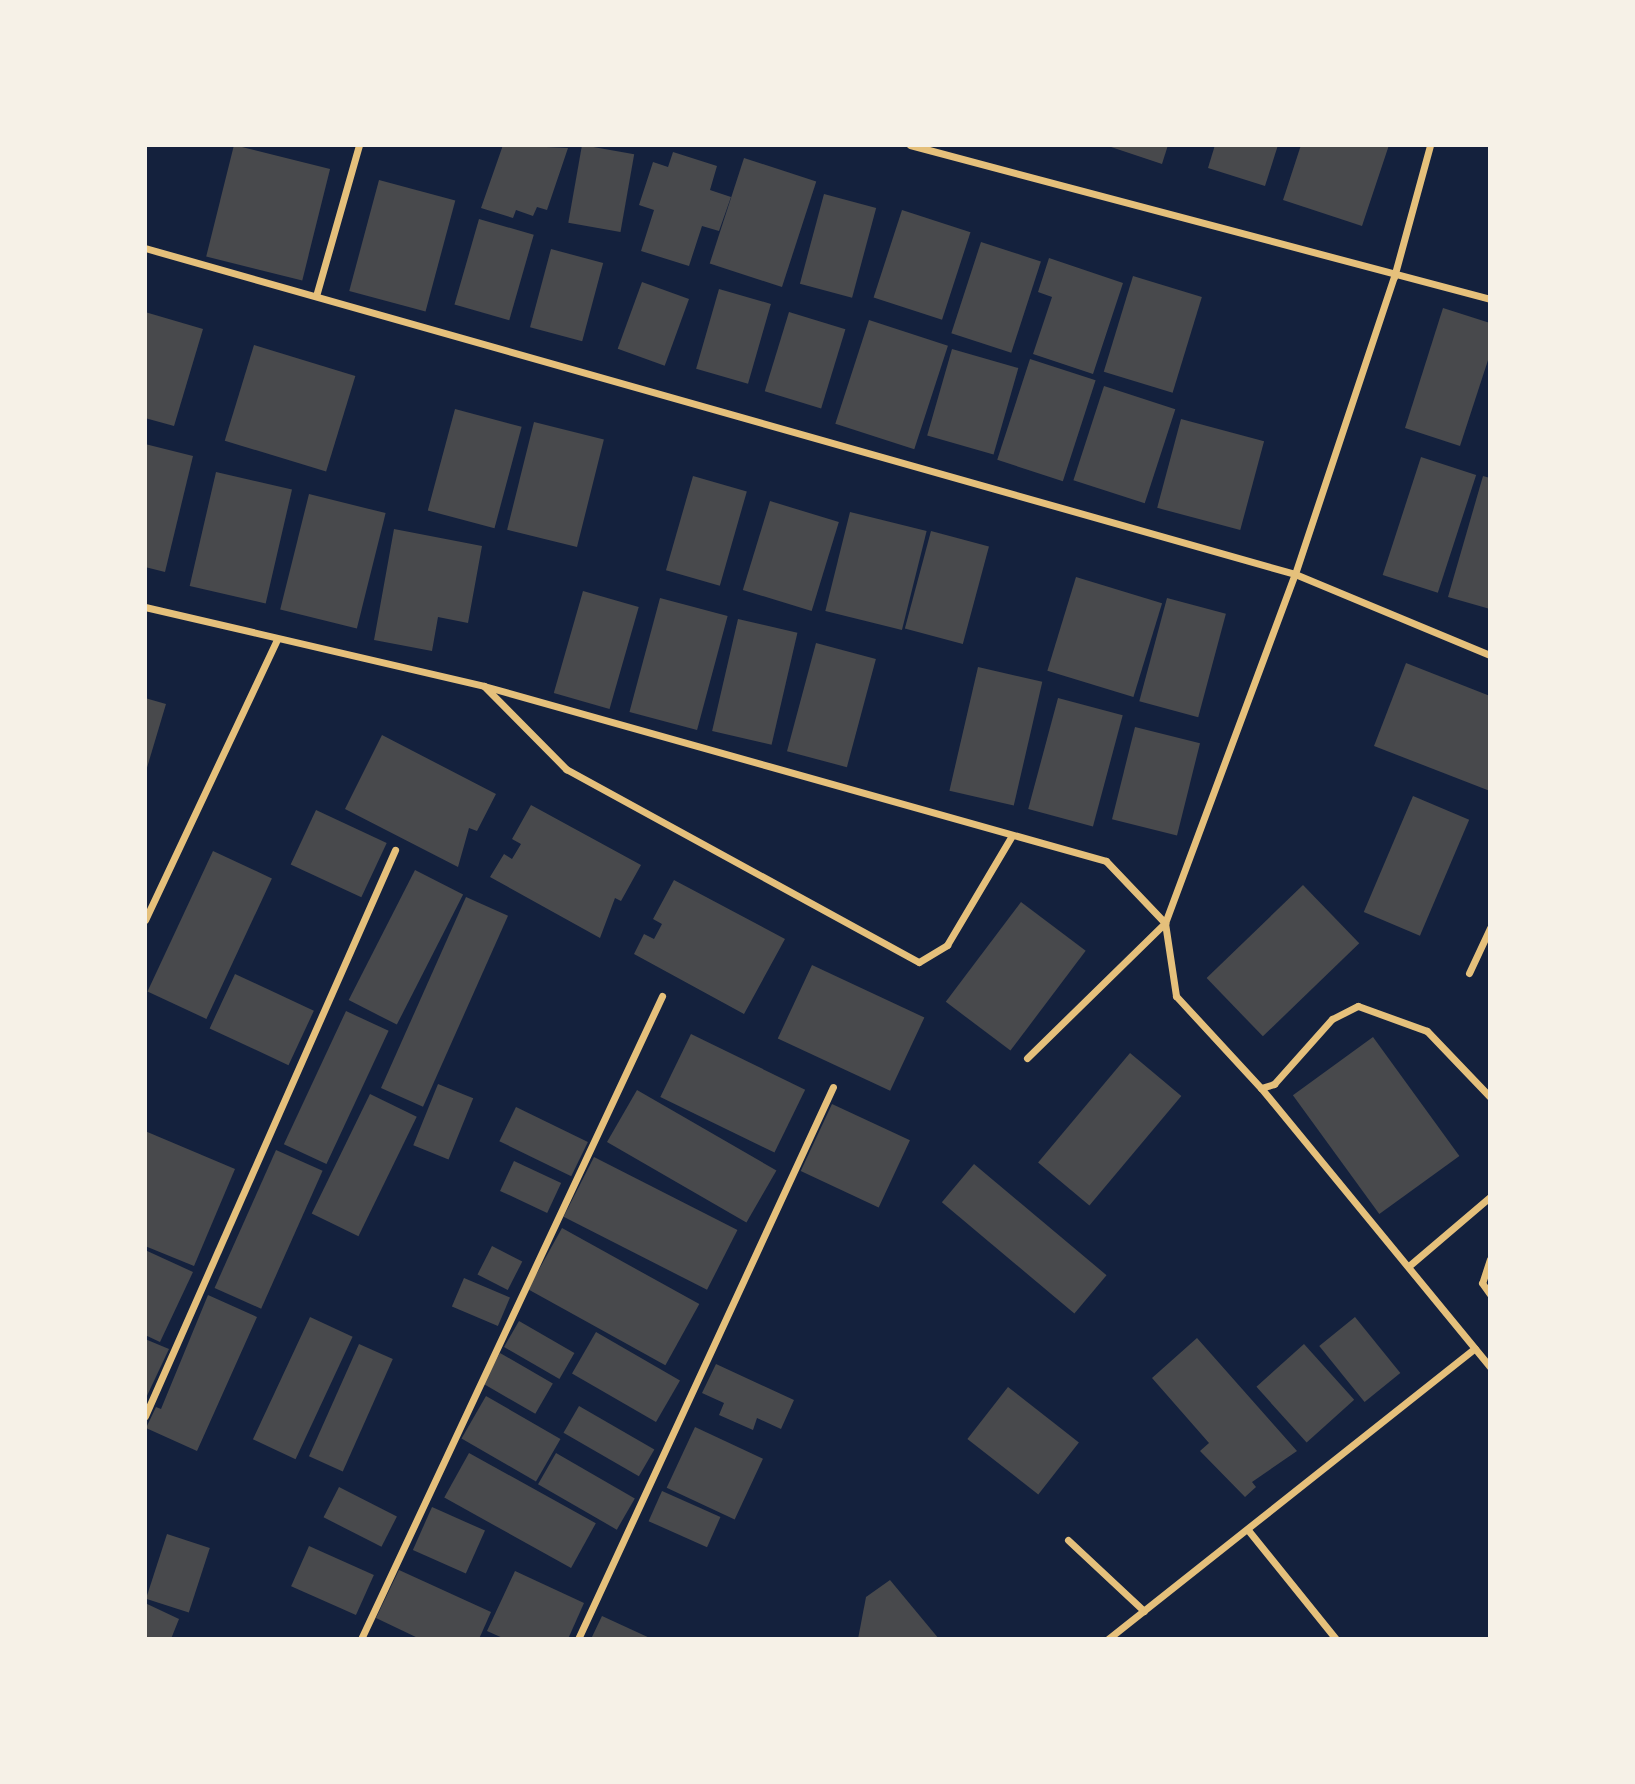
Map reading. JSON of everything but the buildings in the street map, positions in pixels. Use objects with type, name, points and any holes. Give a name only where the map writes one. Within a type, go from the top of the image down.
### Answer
[{"type":"street","points":[[316,296],[359,145]]},
{"type":"street","points":[[910,145],[1394,277],[1490,299]]},
{"type":"street","points":[[1027,1058],[1166,923],[1295,575],[1394,277],[1430,145]]},
{"type":"street","points":[[145,248],[1295,575],[1490,655]]},
{"type":"street","points":[[145,607],[277,640],[484,686],[1106,862],[1166,923],[1176,996],[1261,1088],[1410,1265],[1490,1367]]},
{"type":"street","points":[[145,920],[277,640]]},
{"type":"street","points":[[484,686],[566,769],[919,962],[947,945],[1011,836]]},
{"type":"street","points":[[145,1416],[395,850]]},
{"type":"street","points":[[1469,973],[1490,928]]},
{"type":"street","points":[[360,1639],[662,996]]},
{"type":"street","points":[[1261,1088],[1274,1084],[1332,1019],[1358,1006],[1426,1031],[1490,1097]]},
{"type":"street","points":[[578,1639],[833,1087]]},
{"type":"street","points":[[1410,1265],[1490,1197]]},
{"type":"street","points":[[1490,1259],[1482,1283],[1490,1294]]},
{"type":"street","points":[[1108,1639],[1475,1348]]},
{"type":"street","points":[[1248,1530],[1336,1639]]},
{"type":"street","points":[[1068,1540],[1144,1611]]}]
